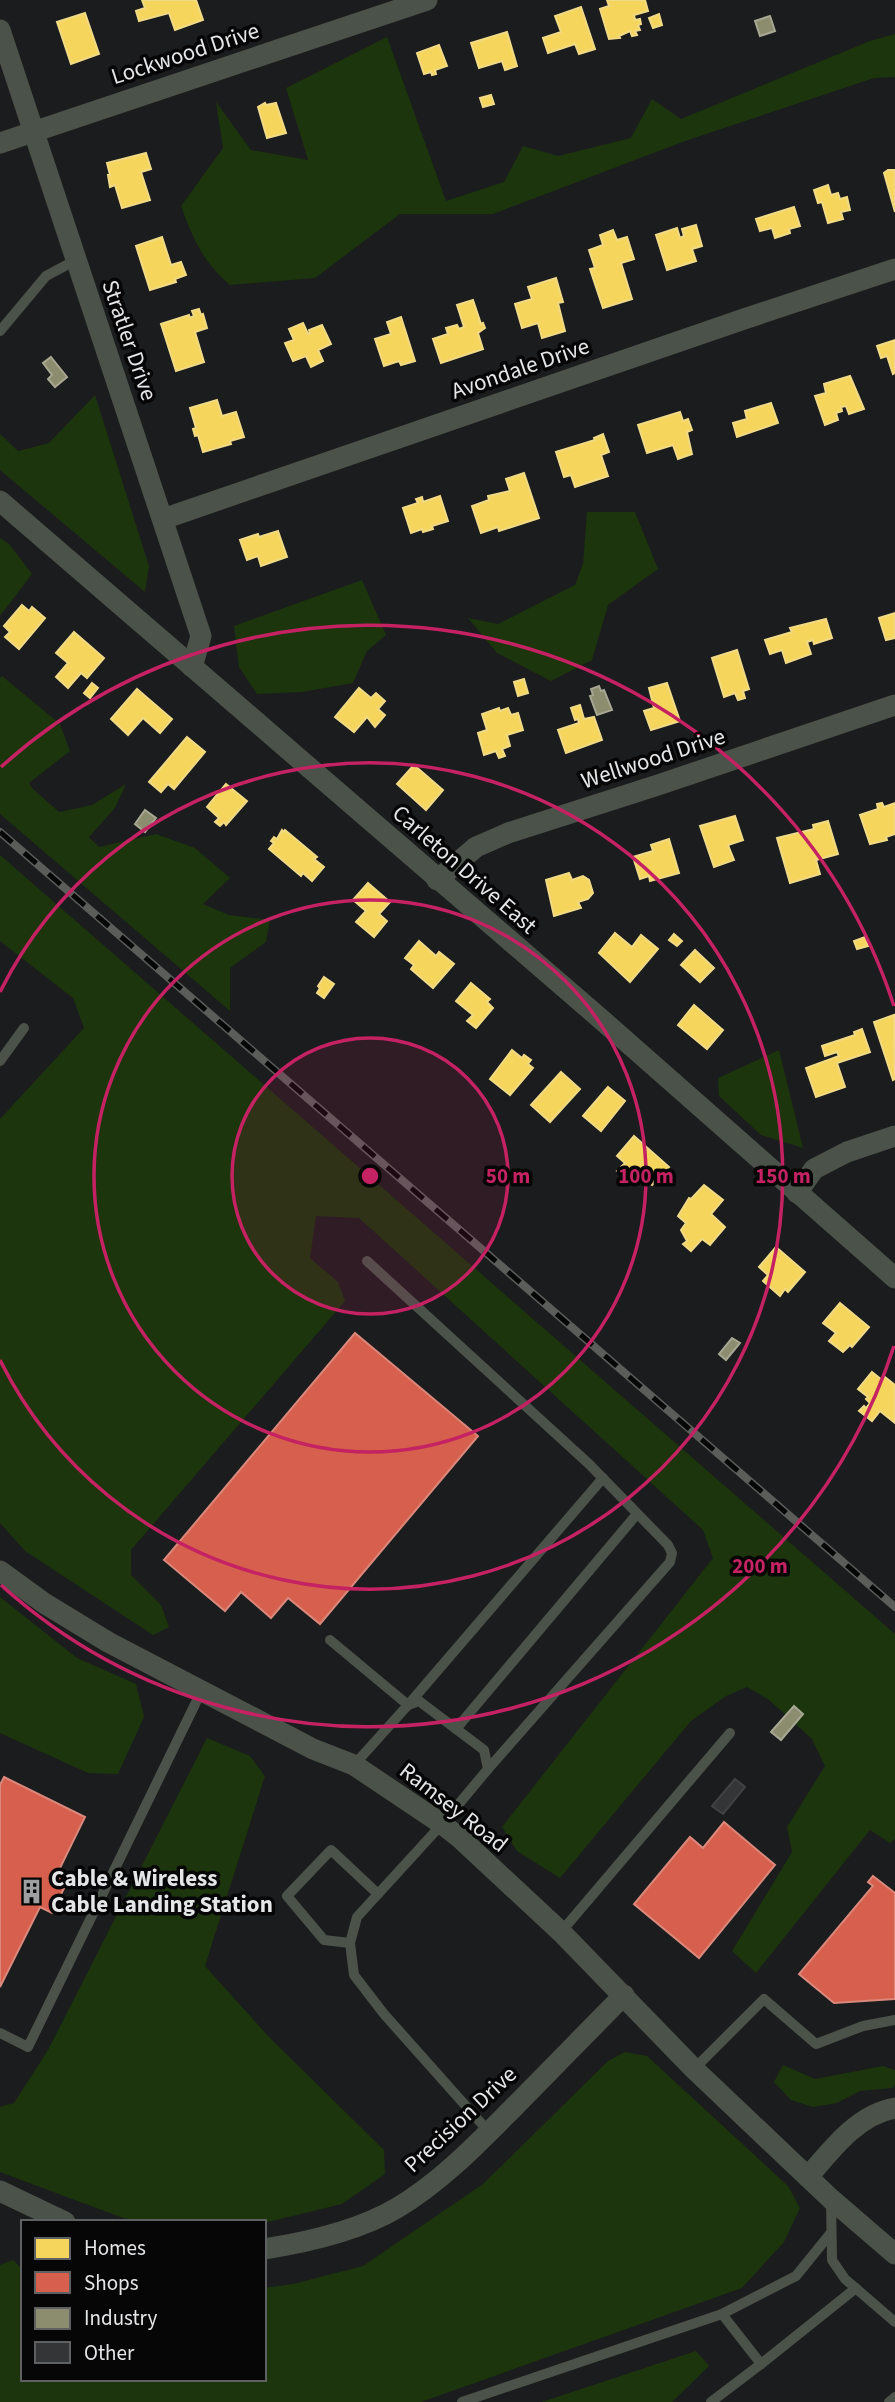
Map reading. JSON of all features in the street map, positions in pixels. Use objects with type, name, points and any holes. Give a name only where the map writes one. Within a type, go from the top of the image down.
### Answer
[{"type":"street","name":"Lockwood Drive","points":[[0,143],[427,0]]},
{"type":"street","name":"Stratler Drive","points":[[0,30],[201,636],[192,667]]},
{"type":"street","name":"Avondale Drive","points":[[163,519],[744,319],[895,270]]},
{"type":"street","name":"Carleton Drive East","points":[[0,501],[895,1278]]},
{"type":"street","name":"Wellwood Drive","points":[[437,880],[476,847],[508,833],[895,705]]},
{"type":"street","points":[[797,1193],[814,1168],[847,1152],[895,1136]]},
{"type":"street","name":"Ramsey Road","points":[[0,1571],[65,1616],[201,1692],[313,1749],[354,1765],[442,1824],[561,1932],[694,2069],[831,2199],[895,2253]]},
{"type":"street","name":"Precision Drive","points":[[266,2249],[340,2232],[395,2209],[434,2183],[489,2132],[624,1995]]},
{"type":"street","points":[[808,2177],[834,2146],[858,2126],[873,2115],[895,2108]]},
{"type":"street","points":[[0,2191],[61,2220]]},
{"type":"lane","points":[[0,331],[46,276],[76,260]]},
{"type":"lane","points":[[0,1061],[24,1028]]},
{"type":"lane","points":[[367,1261],[603,1478],[668,1545],[671,1553],[670,1562],[442,1824],[357,1917],[349,1943],[354,1975],[384,2014],[489,2132]]},
{"type":"lane","points":[[354,1765],[603,1478]]},
{"type":"lane","points":[[456,1729],[637,1514]]},
{"type":"lane","points":[[330,1640],[408,1705]]},
{"type":"lane","points":[[0,2033],[28,2047],[201,1692]]},
{"type":"lane","points":[[408,1705],[418,1701],[484,1750],[488,1769]]},
{"type":"lane","points":[[561,1932],[730,1733]]},
{"type":"lane","points":[[349,1943],[324,1940],[287,1896],[331,1850],[378,1894]]},
{"type":"lane","points":[[694,2069],[764,1998],[816,2044],[863,2026],[895,2020]]},
{"type":"lane","points":[[831,2199],[832,2260],[845,2279],[895,2322]]},
{"type":"lane","points":[[467,2401],[722,2314],[796,2276],[830,2234]]},
{"type":"lane","points":[[711,2402],[856,2288]]},
{"type":"lane","points":[[722,2314],[761,2364]]},
{"type":"lane","points":[[889,2402],[895,2397]]},
{"type":"green space","points":[[895,34],[895,77],[874,78],[685,141],[493,214],[400,214],[315,278],[230,285],[213,268],[200,249],[181,206],[223,148],[216,102],[251,150],[308,160],[286,88],[387,37],[446,201],[504,182],[523,146],[558,156],[631,138],[652,99],[681,119],[870,41]]},
{"type":"green space","points":[[95,395],[149,566],[145,592],[0,470],[0,434],[18,451],[49,443]]},
{"type":"green space","points":[[587,512],[635,512],[658,569],[608,605],[592,660],[551,681],[497,653],[468,618],[498,624],[575,585],[583,564]]},
{"type":"green space","points":[[0,538],[9,544],[32,574],[0,616]]},
{"type":"green space","points":[[362,580],[386,635],[367,651],[353,683],[302,692],[257,694],[239,667],[234,626]]},
{"type":"green space","points":[[2,676],[60,724],[70,751],[29,783],[33,789],[59,812],[92,805],[126,784],[115,808],[89,837],[99,847],[156,834],[195,848],[230,878],[203,904],[229,915],[270,920],[266,942],[230,968],[230,1011],[0,814]]},
{"type":"green space","points":[[0,855],[895,1634],[895,1839],[890,1843],[870,1830],[756,1973],[732,1951],[792,1852],[787,1827],[825,1766],[812,1739],[769,1700],[747,1687],[726,1696],[691,1721],[560,1878],[517,1851],[502,1827],[713,1558],[703,1530],[359,1218],[316,1216],[310,1258],[338,1282],[345,1301],[131,1550],[131,1575],[161,1605],[169,1627],[153,1635],[25,1551],[0,1523],[0,1119],[84,1028],[73,998],[0,941]]},
{"type":"green space","points":[[779,1050],[803,1148],[761,1135],[719,1096],[718,1078]]},
{"type":"green space","points":[[0,1597],[77,1658],[136,1684],[144,1717],[118,1774],[88,1773],[0,1733]]},
{"type":"green space","points":[[207,1738],[250,1756],[265,1776],[205,1966],[270,2038],[384,2150],[385,2174],[342,2204],[266,2223],[266,2220],[123,2218],[0,2172],[0,2107],[14,2103],[48,2050]]},
{"type":"green space","points":[[625,2052],[647,2056],[788,2186],[800,2208],[784,2242],[742,2288],[421,2402],[0,2402],[0,2265],[13,2260],[21,2268],[21,2381],[266,2381],[266,2288],[293,2284],[363,2266],[483,2184],[608,2061]]},
{"type":"green space","points":[[783,2065],[815,2079],[883,2066],[895,2070],[895,2084],[893,2088],[860,2091],[837,2103],[813,2107],[791,2100],[774,2082]]},
{"type":"green space","points":[[696,2351],[709,2366],[672,2402],[542,2402]]},
{"type":"building: Homes","points":[[142,0],[196,0],[203,20],[175,30],[169,13],[139,21],[136,11],[145,8]]},
{"type":"building: Homes","points":[[607,0],[645,0],[648,11],[634,15],[635,20],[640,19],[641,24],[638,25],[640,30],[635,31],[637,35],[632,36],[630,31],[619,36],[620,38],[609,39],[600,9],[609,6]]},
{"type":"building: Homes","points":[[581,7],[595,49],[579,54],[575,44],[548,53],[543,38],[561,32],[555,16]]},
{"type":"building: Homes","points":[[85,13],[99,54],[71,64],[57,22]]},
{"type":"building: Homes","points":[[659,14],[662,25],[653,28],[649,18]]},
{"type":"building: Homes","points":[[507,32],[517,66],[505,70],[502,61],[479,68],[471,43]]},
{"type":"building: Homes","points":[[439,45],[447,66],[435,70],[436,74],[424,74],[417,53]]},
{"type":"building: Homes","points":[[491,95],[494,104],[483,107],[480,98]]},
{"type":"building: Homes","points":[[265,103],[276,103],[286,133],[267,138],[258,107]]},
{"type":"building: Homes","points":[[146,153],[151,169],[141,172],[150,200],[122,208],[115,185],[110,187],[107,163]]},
{"type":"building: Homes","points":[[895,170],[895,212],[884,173]]},
{"type":"building: Homes","points":[[828,185],[831,195],[838,193],[840,199],[847,197],[850,210],[841,212],[843,219],[828,223],[822,202],[818,203],[814,190]]},
{"type":"building: Homes","points":[[794,207],[800,226],[775,238],[772,228],[760,231],[756,219]]},
{"type":"building: Homes","points":[[696,225],[702,246],[692,249],[696,261],[667,270],[656,235],[677,228],[680,238],[684,236],[682,229]]},
{"type":"building: Homes","points":[[613,230],[617,240],[627,237],[634,259],[621,263],[632,299],[603,308],[590,269],[595,268],[589,250],[603,245],[600,235]]},
{"type":"building: Homes","points":[[162,237],[171,265],[181,262],[186,275],[175,279],[176,282],[150,290],[136,246]]},
{"type":"building: Homes","points":[[556,278],[563,302],[558,303],[565,331],[542,338],[538,323],[522,328],[515,304],[532,299],[528,287]]},
{"type":"building: Homes","points":[[473,300],[481,324],[483,323],[485,328],[478,333],[483,349],[441,363],[433,339],[448,334],[446,328],[457,325],[459,329],[464,327],[457,305]]},
{"type":"building: Homes","points":[[199,309],[207,328],[195,332],[204,362],[176,371],[161,324],[189,315],[190,318],[194,316],[192,311]]},
{"type":"building: Homes","points":[[401,317],[415,361],[401,365],[399,361],[384,366],[375,339],[391,334],[387,322]]},
{"type":"building: Homes","points":[[303,323],[308,334],[309,330],[322,325],[331,344],[318,350],[323,361],[311,367],[306,356],[293,361],[285,343],[294,340],[289,329]]},
{"type":"building: Homes","points":[[895,340],[893,374],[887,356],[881,358],[877,346]]},
{"type":"building: Homes","points":[[850,376],[864,409],[849,414],[846,406],[841,407],[842,411],[836,413],[838,420],[825,425],[815,396],[826,393],[824,384]]},
{"type":"building: Homes","points":[[217,400],[222,416],[236,412],[244,437],[230,441],[231,444],[203,452],[198,435],[195,436],[193,429],[196,428],[190,408]]},
{"type":"building: Homes","points":[[771,403],[778,423],[737,437],[733,423],[747,419],[745,411]]},
{"type":"building: Homes","points":[[680,412],[683,421],[688,419],[692,430],[687,432],[692,454],[678,459],[673,445],[647,453],[638,425]]},
{"type":"building: Homes","points":[[603,434],[609,452],[601,455],[608,476],[575,487],[571,475],[564,477],[556,452],[595,440],[594,438]]},
{"type":"building: Homes","points":[[524,473],[539,518],[499,531],[498,527],[481,533],[472,506],[489,500],[488,496],[510,491],[506,479]]},
{"type":"building: Homes","points":[[440,496],[448,521],[432,526],[433,529],[411,533],[403,508],[418,503],[416,499],[422,497],[423,502]]},
{"type":"building: Homes","points":[[278,531],[287,557],[261,566],[258,556],[247,560],[240,540]]},
{"type":"building: Homes","points":[[22,605],[29,611],[32,607],[45,618],[19,649],[5,637],[10,632],[4,626]]},
{"type":"building: Homes","points":[[895,613],[895,638],[886,640],[879,618]]},
{"type":"building: Homes","points":[[826,619],[832,638],[814,644],[813,640],[807,642],[811,654],[786,663],[782,650],[770,654],[765,640],[792,632],[790,628]]},
{"type":"building: Homes","points":[[74,632],[104,658],[87,678],[81,673],[68,688],[56,677],[68,663],[56,653]]},
{"type":"building: Homes","points":[[737,650],[749,689],[743,691],[745,698],[738,700],[735,693],[724,697],[712,658]]},
{"type":"building: Homes","points":[[524,679],[528,693],[518,696],[514,682]]},
{"type":"building: Homes","points":[[92,683],[98,688],[90,698],[84,693]]},
{"type":"building: Homes","points":[[667,683],[680,721],[651,730],[644,711],[654,708],[649,688]]},
{"type":"building: Homes","points":[[359,688],[371,698],[376,693],[385,701],[378,709],[385,715],[375,727],[367,717],[354,732],[335,717]]},
{"type":"building: Homes","points":[[137,689],[172,719],[160,733],[143,718],[128,735],[111,719]]},
{"type":"building: Homes","points":[[580,705],[584,719],[594,717],[602,740],[566,753],[558,730],[579,723],[578,719],[575,720],[571,708]]},
{"type":"building: Homes","points":[[499,708],[500,711],[508,708],[511,715],[518,713],[523,730],[507,735],[510,746],[502,749],[505,756],[499,758],[496,751],[484,755],[478,733],[487,730],[482,714]]},
{"type":"building: Homes","points":[[187,737],[205,752],[174,789],[168,784],[161,792],[149,782]]},
{"type":"building: Homes","points":[[414,765],[443,790],[426,810],[397,784]]},
{"type":"building: Homes","points":[[226,784],[247,801],[226,825],[224,822],[220,826],[215,822],[219,818],[207,807]]},
{"type":"building: Homes","points":[[882,803],[884,807],[895,803],[895,834],[886,837],[887,840],[870,844],[860,815],[878,809],[877,804]]},
{"type":"building: Homes","points":[[735,816],[743,840],[728,845],[734,860],[714,867],[700,826]]},
{"type":"building: Homes","points":[[828,821],[838,854],[816,860],[820,874],[790,883],[777,838],[814,829],[813,825]]},
{"type":"building: Homes","points":[[282,830],[317,857],[314,859],[324,867],[312,881],[303,873],[301,876],[269,849],[274,843],[271,841],[274,837],[277,839]]},
{"type":"building: Homes","points":[[669,839],[679,873],[650,881],[649,876],[640,879],[633,857],[653,851],[651,845]]},
{"type":"building: Homes","points":[[569,873],[572,880],[583,876],[589,880],[593,893],[588,899],[578,902],[581,908],[554,916],[546,880]]},
{"type":"building: Homes","points":[[368,883],[390,902],[379,914],[387,921],[374,937],[356,922],[366,911],[353,900]]},
{"type":"building: Homes","points":[[615,933],[632,947],[641,935],[658,949],[630,982],[599,953]]},
{"type":"building: Homes","points":[[674,934],[682,941],[677,946],[669,940]]},
{"type":"building: Homes","points":[[865,937],[868,946],[857,949],[854,941]]},
{"type":"building: Homes","points":[[419,941],[436,956],[439,952],[454,964],[433,988],[411,969],[414,965],[405,958]]},
{"type":"building: Homes","points":[[695,950],[714,968],[700,982],[681,965]]},
{"type":"building: Homes","points":[[324,977],[334,984],[324,998],[317,993]]},
{"type":"building: Homes","points":[[471,983],[490,999],[487,1002],[493,1008],[476,1028],[467,1021],[473,1015],[456,1001]]},
{"type":"building: Homes","points":[[694,1005],[723,1030],[707,1049],[678,1025]]},
{"type":"building: Homes","points":[[894,1015],[895,1079],[893,1080],[874,1022]]},
{"type":"building: Homes","points":[[862,1029],[870,1052],[837,1063],[845,1087],[816,1097],[806,1068],[839,1056],[837,1052],[825,1056],[822,1046],[855,1035],[854,1032]]},
{"type":"building: Homes","points":[[512,1050],[522,1058],[524,1055],[531,1060],[528,1064],[533,1068],[510,1095],[490,1079]]},
{"type":"building: Homes","points":[[561,1072],[580,1089],[550,1122],[531,1105]]},
{"type":"building: Homes","points":[[608,1087],[625,1101],[601,1131],[583,1116]]},
{"type":"building: Homes","points":[[634,1136],[669,1167],[652,1185],[637,1175],[631,1183],[617,1171],[625,1163],[617,1156]]},
{"type":"building: Homes","points":[[704,1185],[723,1200],[711,1214],[725,1227],[710,1245],[702,1239],[691,1251],[683,1244],[687,1241],[681,1230],[686,1223],[678,1216],[689,1198]]},
{"type":"building: Homes","points":[[776,1247],[805,1272],[788,1292],[785,1289],[780,1296],[763,1281],[768,1275],[759,1267]]},
{"type":"building: Homes","points":[[840,1303],[869,1327],[852,1347],[850,1345],[843,1352],[829,1341],[836,1333],[823,1323]]},
{"type":"building: Homes","points":[[872,1372],[895,1385],[895,1423],[880,1411],[872,1421],[859,1411],[870,1403],[866,1399],[868,1397],[858,1389]]},
{"type":"building: Shops","points":[[355,1333],[478,1436],[320,1624],[288,1598],[271,1618],[241,1592],[225,1611],[164,1560]]},
{"type":"building: Shops","name":"Cable & Wireless Cable Landing Station","points":[[4,1777],[85,1817],[59,1870],[70,1876],[52,1913],[40,1907],[0,1987],[0,1785]]},
{"type":"building: Shops","points":[[724,1822],[775,1865],[699,1958],[634,1904],[690,1837],[703,1848]]},
{"type":"building: Shops","points":[[873,1876],[895,1893],[895,1999],[834,2003],[799,1974],[873,1886],[868,1882]]},
{"type":"building: Industry","points":[[770,16],[775,31],[760,36],[755,21]]},
{"type":"building: Industry","points":[[51,357],[67,377],[55,387],[48,379],[52,375],[43,363]]},
{"type":"building: Industry","points":[[599,686],[601,691],[604,690],[612,710],[597,715],[590,696],[593,695],[591,689]]},
{"type":"building: Industry","points":[[145,810],[156,818],[145,832],[135,824]]},
{"type":"building: Industry","points":[[732,1338],[740,1343],[726,1360],[719,1354]]},
{"type":"building: Industry","points":[[794,1706],[803,1714],[781,1740],[771,1732]]},
{"type":"building: Other","points":[[735,1779],[745,1787],[723,1814],[712,1806]]},
{"type":"railway","points":[[0,832],[895,1607]]},
{"type":"place","name":"Cable & Wireless Cable Landing Station","points":[[31,1891]]}]
